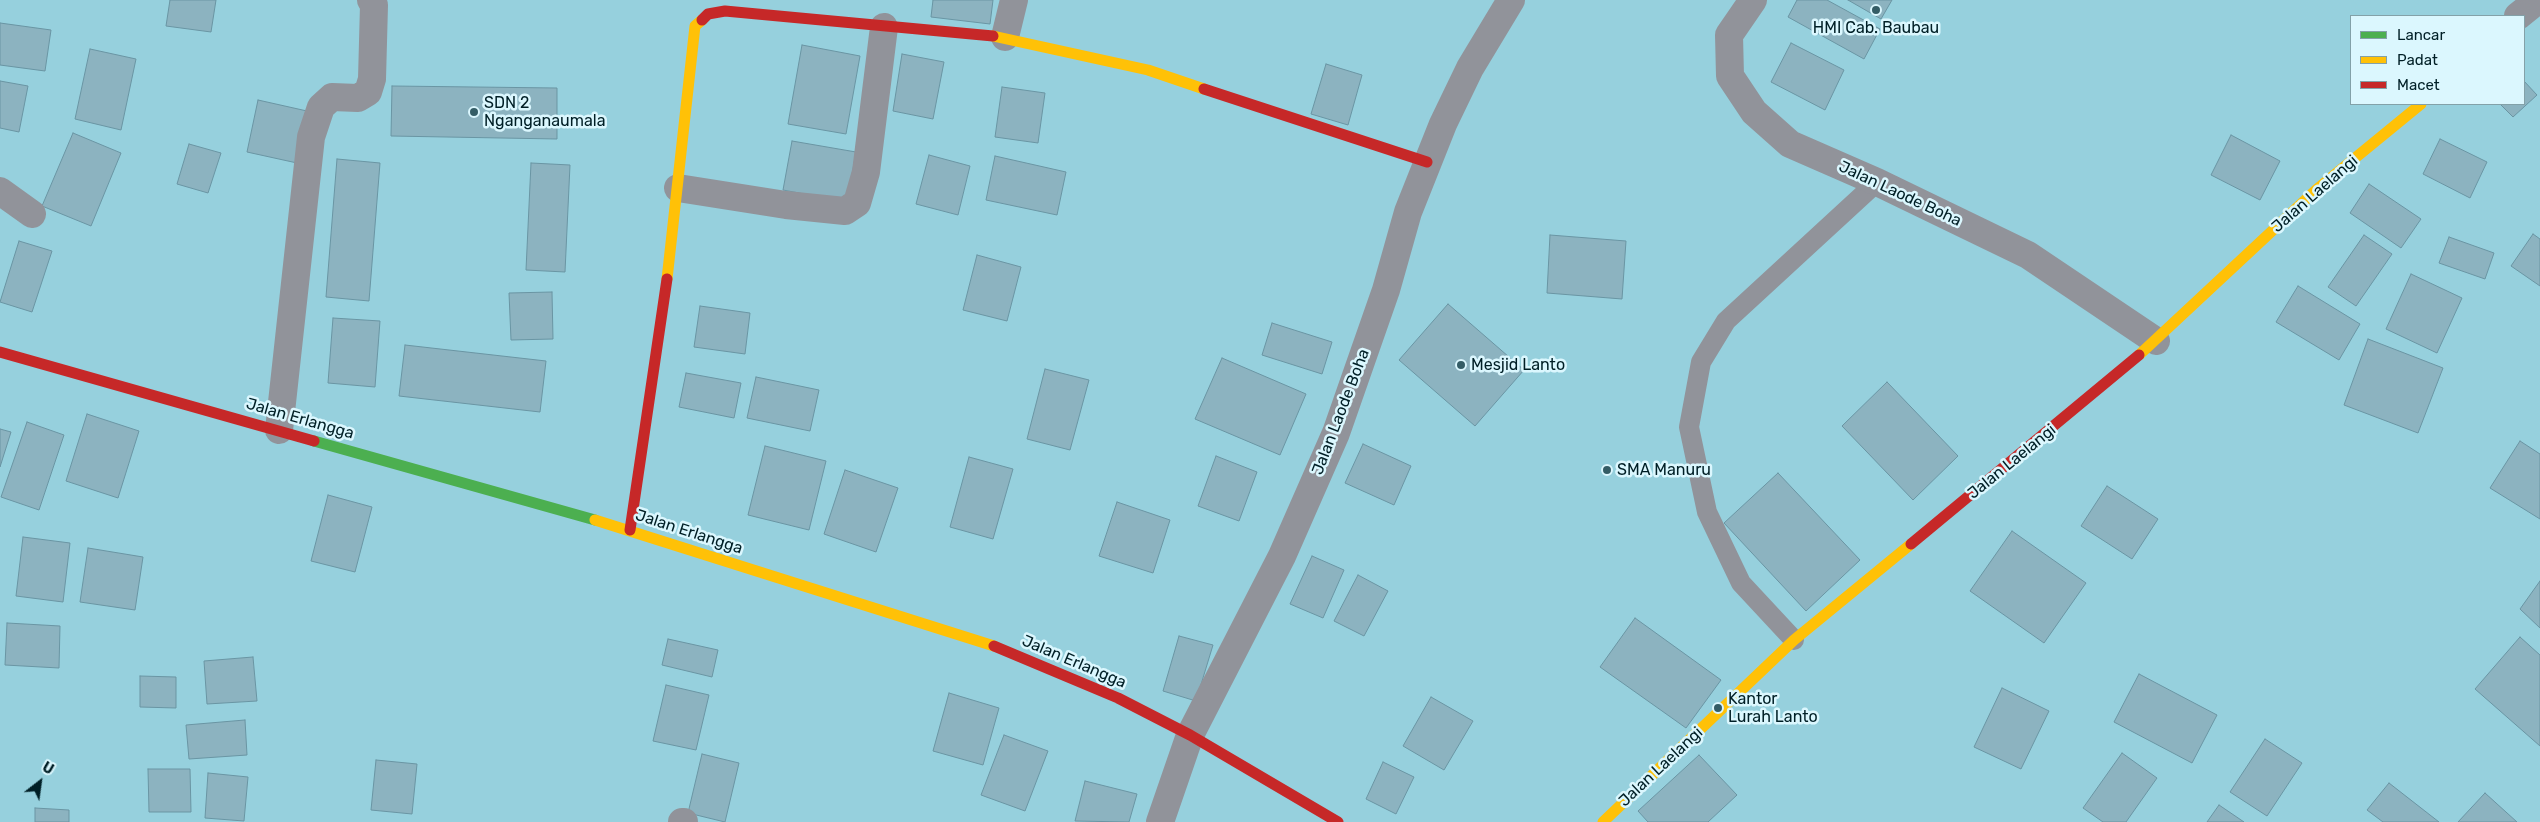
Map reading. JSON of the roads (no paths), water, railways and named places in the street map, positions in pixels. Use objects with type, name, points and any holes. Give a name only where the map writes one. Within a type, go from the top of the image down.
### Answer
[{"type":"street","points":[[279,430],[311,137],[321,107],[332,98],[358,98],[368,92],[372,79],[374,5],[371,0]]},
{"type":"street","points":[[1005,37],[1014,0]]},
{"type":"street","name":"Jalan Laode Boha","points":[[1160,822],[1190,736],[1282,556],[1336,433],[1386,290],[1408,212],[1427,162],[1470,68],[1511,0]]},
{"type":"street","name":"Jalan Laode Boha","points":[[1753,0],[1729,35],[1730,76],[1749,105],[1790,144],[1877,182],[2028,255],[2156,341]]},
{"type":"street","points":[[2519,15],[2538,0]]},
{"type":"street","points":[[630,530],[678,188],[696,26],[708,14],[757,8],[884,27],[1005,37],[1148,70],[1427,162]]},
{"type":"street","points":[[678,188],[786,205],[845,211],[857,203],[866,172],[884,27]]},
{"type":"street","name":"Jalan Laelangi","points":[[1603,822],[1794,640],[2156,341],[2316,190],[2421,105]]},
{"type":"street","points":[[0,191],[32,214]]},
{"type":"street","name":"Jalan Erlangga","points":[[0,352],[630,530],[989,644],[1118,698],[1190,736],[1338,822]]},
{"type":"lane","points":[[1794,640],[1741,583],[1707,512],[1689,427],[1701,362],[1726,321],[1877,182]]},
{"type":"place","name":"HMI Cab. Baubau","points":[[1876,10]]},
{"type":"place","name":"SDN 2 Nganganaumala","points":[[474,112]]},
{"type":"place","name":"Mesjid Lanto","points":[[1461,365]]},
{"type":"place","name":"SMA Manuru","points":[[1607,470]]},
{"type":"place","name":"Kantor Lurah Lanto","points":[[1718,708]]}]
